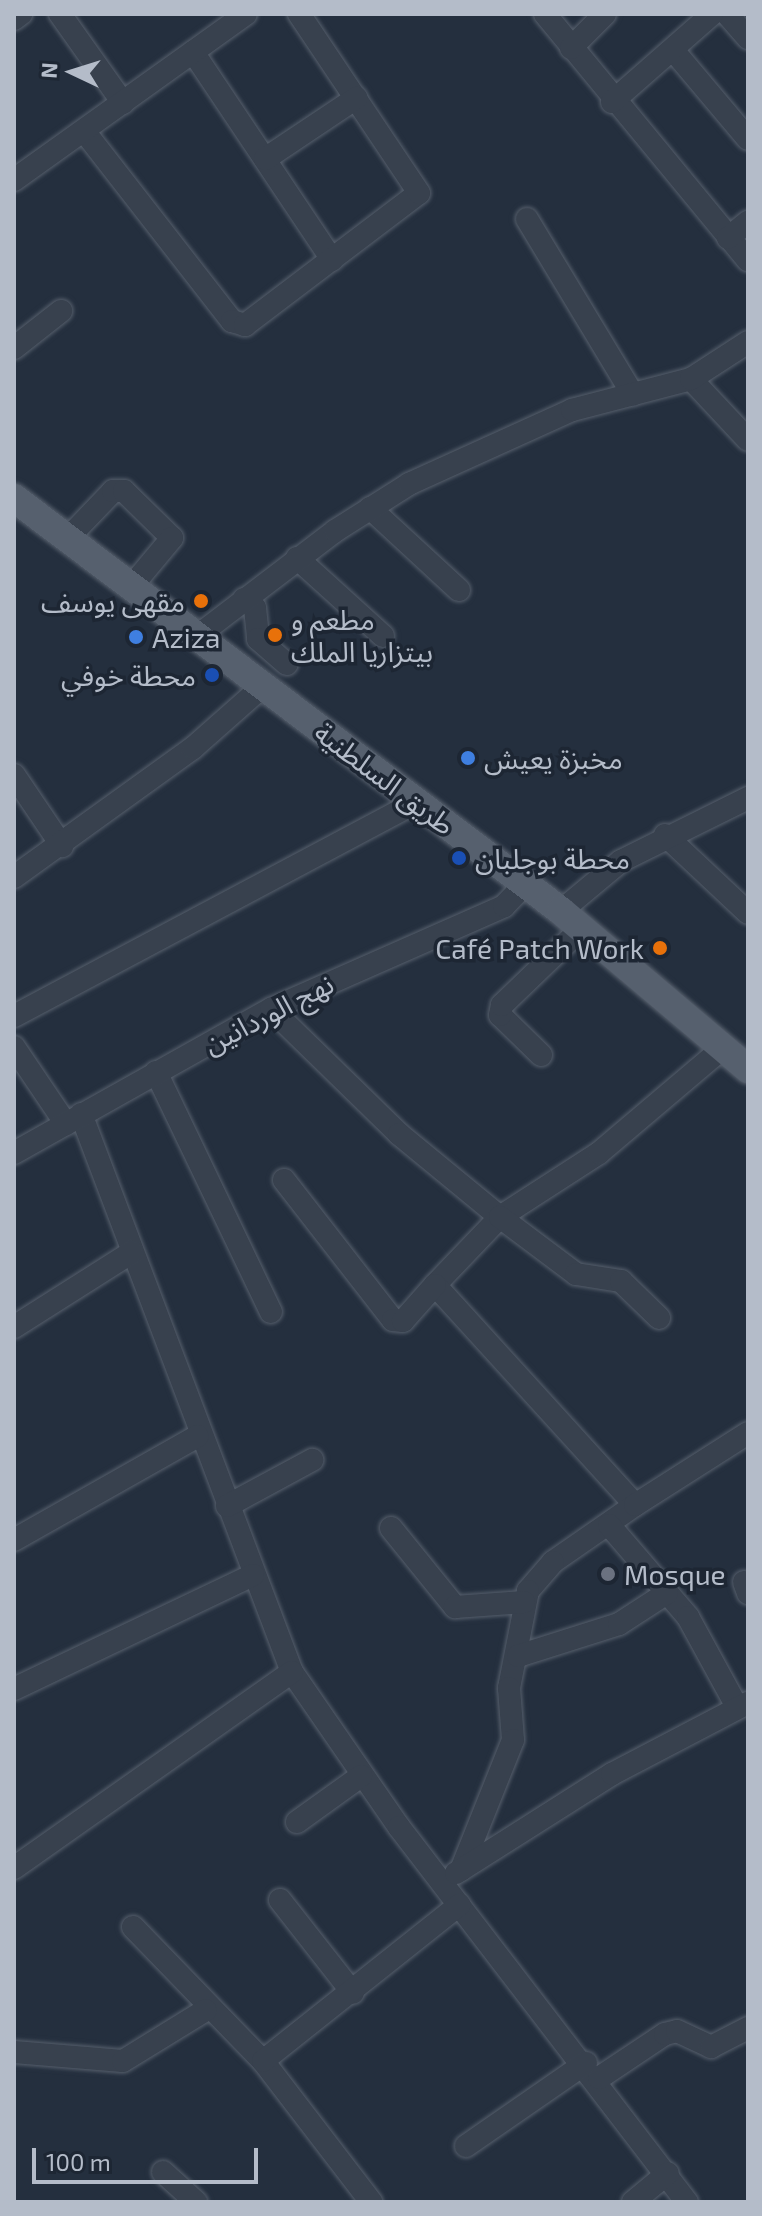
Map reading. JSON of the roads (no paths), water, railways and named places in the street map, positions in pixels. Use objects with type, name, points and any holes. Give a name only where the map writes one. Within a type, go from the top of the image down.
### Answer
[{"type":"main road","name":"طريق السلطنية","points":[[14,498],[572,920],[748,1069]]},
{"type":"street","points":[[14,19],[21,14]]},
{"type":"street","points":[[60,14],[123,103]]},
{"type":"street","points":[[84,131],[232,321],[245,325],[419,193],[299,14]]},
{"type":"street","points":[[545,14],[612,102],[748,260]]},
{"type":"street","points":[[571,48],[605,14]]},
{"type":"street","points":[[612,102],[712,14]]},
{"type":"street","points":[[727,14],[748,38]]},
{"type":"street","points":[[14,180],[242,15]]},
{"type":"street","points":[[673,50],[748,139]]},
{"type":"street","points":[[193,52],[332,260]]},
{"type":"street","points":[[265,159],[356,98]]},
{"type":"street","points":[[527,219],[633,395]]},
{"type":"street","points":[[728,238],[748,222]]},
{"type":"street","points":[[14,348],[61,311]]},
{"type":"street","points":[[196,637],[297,558],[370,508],[544,421],[691,379],[748,342]]},
{"type":"street","points":[[691,379],[748,440]]},
{"type":"street","points":[[68,538],[113,491],[124,491],[172,538],[131,587]]},
{"type":"street","points":[[370,508],[459,590]]},
{"type":"street","points":[[297,558],[383,636]]},
{"type":"street","points":[[244,599],[255,608],[258,639],[287,664]]},
{"type":"street","points":[[14,877],[62,846],[262,687]]},
{"type":"street","points":[[14,775],[23,804],[62,846]]},
{"type":"street","points":[[541,1055],[500,1015],[502,1005],[572,920],[589,883],[665,835],[748,798]]},
{"type":"street","points":[[14,1016],[417,802]]},
{"type":"street","points":[[665,835],[748,913]]},
{"type":"street","name":"نهج الوردانين","points":[[14,1153],[271,1009],[504,906],[525,884]]},
{"type":"street","points":[[271,1009],[399,1134],[500,1217],[576,1274],[621,1281],[659,1318]]},
{"type":"street","points":[[14,1047],[74,1119],[132,1252],[198,1436],[292,1672],[361,1776],[452,1876],[459,1905],[593,2071],[687,2202]]},
{"type":"street","points":[[284,1180],[393,1320],[403,1321],[500,1217],[599,1153],[723,1048]]},
{"type":"street","points":[[156,1072],[271,1312]]},
{"type":"street","points":[[14,1327],[132,1252]]},
{"type":"street","points":[[435,1285],[635,1505]]},
{"type":"street","points":[[452,1876],[513,1740],[509,1688],[518,1656],[524,1602],[553,1562],[748,1433]]},
{"type":"street","points":[[14,1540],[198,1436]]},
{"type":"street","points":[[227,1506],[312,1460]]},
{"type":"street","points":[[452,1876],[742,1705],[667,1593],[609,1525]]},
{"type":"street","points":[[391,1528],[455,1607],[477,1611],[524,1602]]},
{"type":"street","points":[[14,1689],[253,1575]]},
{"type":"street","points":[[518,1656],[619,1624],[667,1593]]},
{"type":"street","points":[[14,1868],[292,1672]]},
{"type":"street","points":[[297,1822],[361,1776]]},
{"type":"street","points":[[280,1900],[353,1993]]},
{"type":"street","points":[[263,2061],[353,1993],[459,1905]]},
{"type":"street","points":[[133,1927],[206,2010],[263,2061],[364,2200]]},
{"type":"street","points":[[14,2052],[123,2061],[206,2010]]},
{"type":"street","points":[[466,2146],[593,2071],[665,2034],[677,2031],[711,2047],[748,2028]]},
{"type":"street","points":[[163,2172],[196,2202]]},
{"type":"street","points":[[633,2202],[668,2173]]},
{"type":"place","name":"مقهى يوسف","points":[[201,601]]},
{"type":"place","name":"مطعم و بيتزاريا الملك","points":[[275,635]]},
{"type":"place","name":"Aziza","points":[[136,637]]},
{"type":"place","name":"محطة خوفي","points":[[212,675]]},
{"type":"place","name":"مخبزة يعيش","points":[[468,758]]},
{"type":"place","name":"محطة بوجلبان","points":[[459,858]]},
{"type":"place","name":"Café Patch Work","points":[[660,948]]},
{"type":"place","name":"Mosque","points":[[608,1574]]}]
